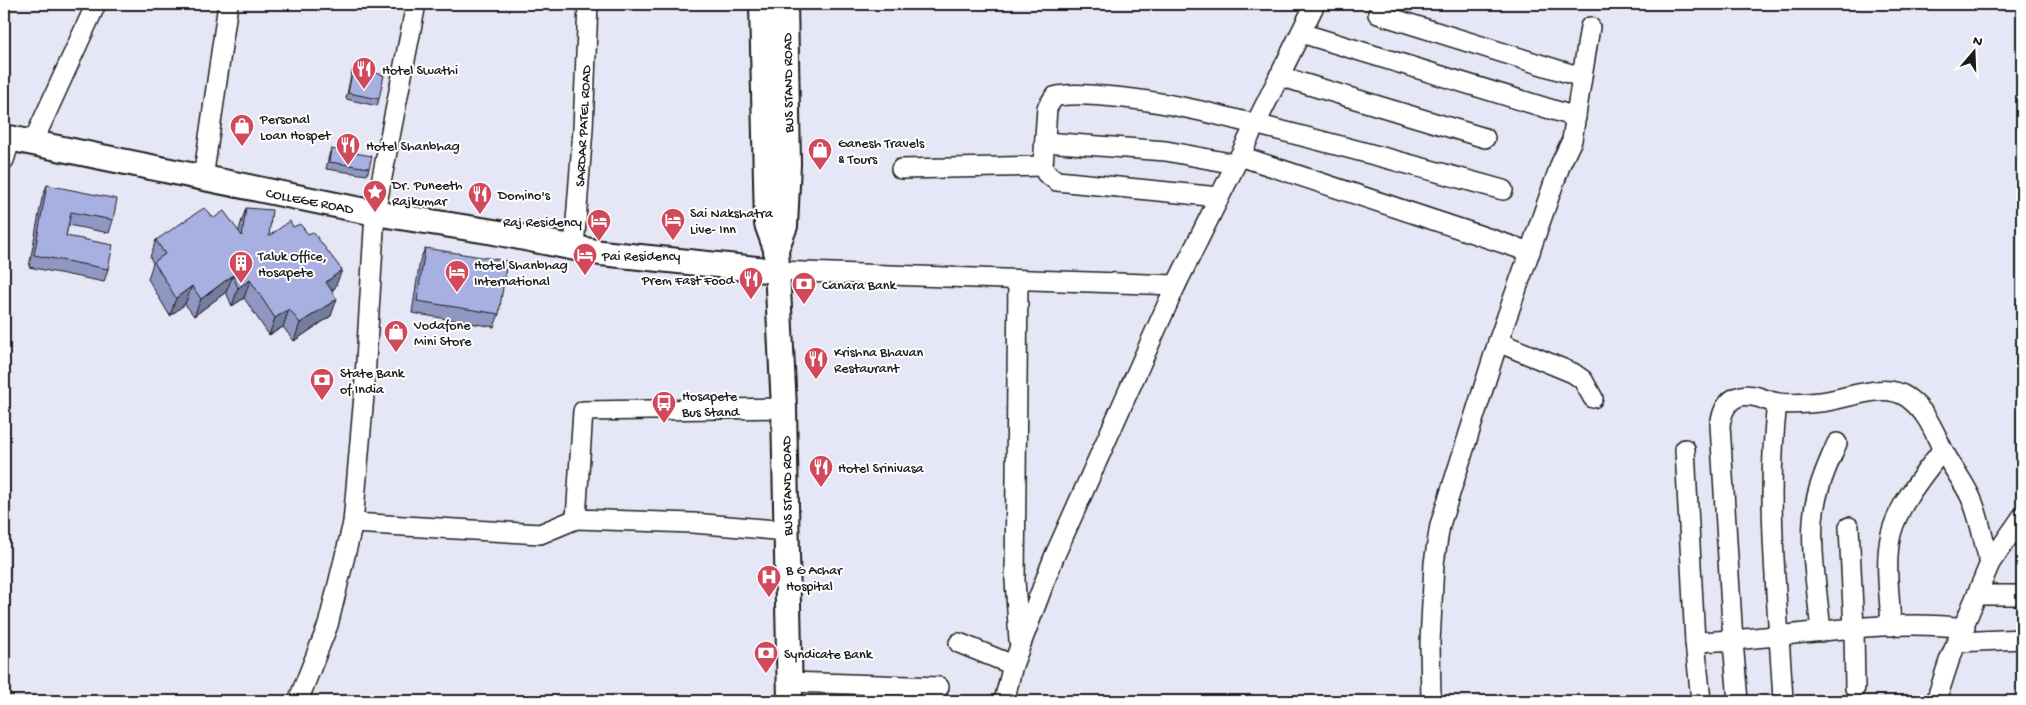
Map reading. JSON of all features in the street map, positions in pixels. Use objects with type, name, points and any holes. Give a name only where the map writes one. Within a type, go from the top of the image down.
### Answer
[{"type":"main road","name":"BUS STAND ROAD","points":[[762,4],[767,224],[776,260],[784,408],[789,692]]},
{"type":"main road","name":"BUS STAND ROAD","points":[[776,260],[785,226],[788,164],[785,4]]},
{"type":"main road","name":"COLLEGE ROAD","points":[[13,144],[375,213],[494,232],[601,253],[678,262],[776,260]]},
{"type":"street","points":[[13,144],[96,4]]},
{"type":"street","points":[[203,179],[228,4]]},
{"type":"street","points":[[298,701],[328,625],[353,523],[364,395],[375,213],[416,4]]},
{"type":"street","name":"SARDAR PATEL ROAD","points":[[574,248],[583,129],[588,4]]},
{"type":"street","points":[[1004,701],[1013,665],[1054,557],[1176,285],[1315,4]]},
{"type":"street","points":[[1378,14],[1581,77]]},
{"type":"street","points":[[1431,701],[1430,643],[1434,562],[1440,525],[1498,342],[1561,162],[1572,140],[1590,26]]},
{"type":"street","points":[[1301,33],[1576,117]]},
{"type":"street","points":[[1279,76],[1485,138]]},
{"type":"street","points":[[1219,197],[1057,181],[1051,177],[1043,166],[1047,108],[1054,97],[1061,95],[1133,98],[1192,108],[1504,190]]},
{"type":"street","points":[[1045,142],[1166,151],[1238,160],[1530,252]]},
{"type":"street","points":[[901,169],[1043,166]]},
{"type":"street","points":[[776,260],[1018,280],[1176,285]]},
{"type":"street","points":[[1018,280],[1015,580],[1020,647]]},
{"type":"street","points":[[1498,342],[1573,372],[1583,380],[1592,398]]},
{"type":"street","points":[[1738,701],[1732,641],[1720,425],[1722,413],[1728,404],[1741,396],[1752,395],[1777,403],[1796,404],[1830,401],[1875,390],[1906,396],[1927,417],[1942,450],[1971,497],[1990,563]]},
{"type":"street","points":[[1777,403],[1772,453],[1772,509],[1783,701]]},
{"type":"street","points":[[576,519],[583,411],[784,408]]},
{"type":"street","points":[[1821,632],[1812,531],[1815,502],[1837,443]]},
{"type":"street","points":[[1685,449],[1695,642],[1701,701]]},
{"type":"street","points":[[1891,626],[1888,559],[1891,534],[1898,516],[1912,492],[1942,450]]},
{"type":"street","points":[[1936,701],[1990,563],[2022,517]]},
{"type":"street","points":[[353,523],[540,534],[576,519],[693,523],[787,530]]},
{"type":"street","points":[[1848,527],[1854,629],[1855,688]]},
{"type":"street","points":[[1015,580],[1040,595]]},
{"type":"street","points":[[1978,595],[2022,595]]},
{"type":"street","points":[[1695,642],[1732,641],[1779,634],[1928,625],[1961,635],[2022,639]]},
{"type":"street","points":[[959,643],[1013,665]]},
{"type":"street","points":[[789,692],[939,687]]},
{"type":"building","name":"Hotel Swathi","points":[[353,68],[384,75],[379,99],[348,93]]},
{"type":"building","points":[[331,149],[372,156],[369,168],[329,162]]},
{"type":"building","points":[[47,185],[117,199],[113,220],[71,212],[66,236],[113,245],[108,269],[34,255]]},
{"type":"building","name":"Taluk Office, Hosapete","points":[[204,208],[214,218],[224,211],[242,236],[246,208],[272,210],[269,236],[290,221],[293,227],[300,224],[308,234],[313,232],[342,270],[326,282],[337,299],[300,323],[289,309],[275,318],[250,280],[238,288],[233,275],[201,299],[192,286],[176,298],[154,262],[165,254],[156,240]]},
{"type":"building","name":"Hotel Shanbhag International","points":[[425,248],[507,261],[499,314],[417,301]]},
{"type":"place","name":"Hotel Swathi","points":[[364,90]]},
{"type":"place","name":"Personal Loan Hospet","points":[[242,147]]},
{"type":"place","name":"Hotel Shanbhag","points":[[348,166]]},
{"type":"place","name":"Ganesh Travels & Tours","points":[[820,171]]},
{"type":"place","name":"Dr. Puneeth Rajkumar","points":[[375,213]]},
{"type":"place","name":"Domino's","points":[[480,215]]},
{"type":"place","name":"Sai Nakshatra Live- Inn","points":[[673,241]]},
{"type":"place","name":"Raj Residency","points":[[599,242]]},
{"type":"place","name":"Pai Residency","points":[[585,276]]},
{"type":"place","name":"Taluk Office, Hosapete","points":[[241,284]]},
{"type":"place","name":"Hotel Shanbhag International","points":[[457,293]]},
{"type":"place","name":"Prem Fast Food","points":[[751,300]]},
{"type":"place","name":"Canara Bank","points":[[804,305]]},
{"type":"place","name":"Vodafone Mini Store","points":[[396,353]]},
{"type":"place","name":"Krishna Bhavan Restaurant","points":[[816,380]]},
{"type":"place","name":"State Bank of India","points":[[322,401]]},
{"type":"place","name":"Hosapete Bus Stand","points":[[664,424]]},
{"type":"place","name":"Hotel Srinivasa","points":[[821,488]]},
{"type":"place","name":"B G Achar Hospital","points":[[769,598]]},
{"type":"place","name":"Syndicate Bank","points":[[766,674]]}]
